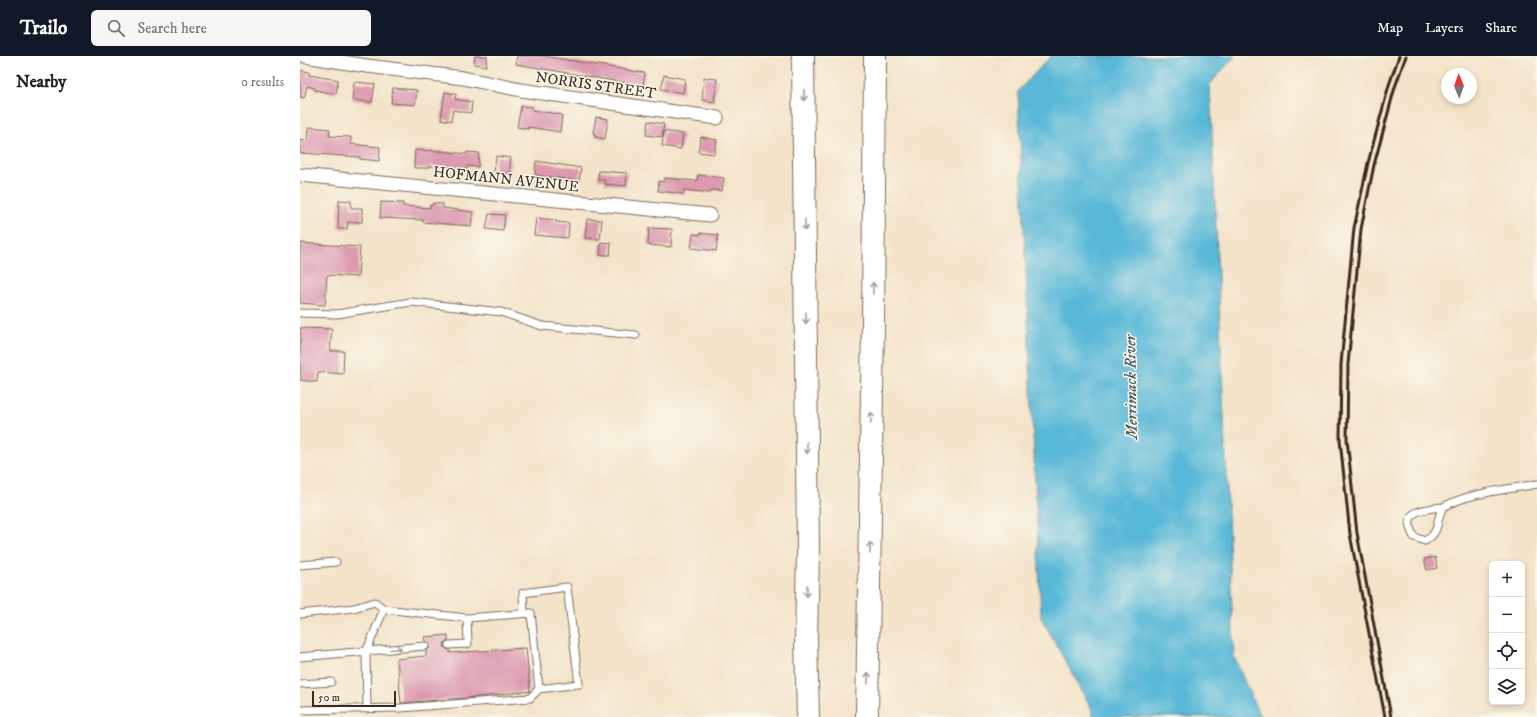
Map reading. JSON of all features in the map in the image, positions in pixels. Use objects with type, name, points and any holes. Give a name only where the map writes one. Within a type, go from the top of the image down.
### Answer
[{"type":"highway","points":[[803,56],[808,552],[806,640],[808,717]]},
{"type":"highway","points":[[867,717],[873,324],[875,56]]},
{"type":"highway","points":[[800,717],[806,640]]},
{"type":"street","name":"NORRIS STREET","points":[[305,56],[374,67],[463,78],[521,90],[717,118]]},
{"type":"street","name":"HOFMANN AVENUE","points":[[300,175],[710,215]]},
{"type":"lane","points":[[300,314],[337,314],[411,302],[501,312],[542,326],[636,335]]},
{"type":"lane","points":[[1443,507],[1440,512],[1438,524],[1434,534],[1425,541],[1414,537],[1410,530],[1410,522],[1413,513],[1420,510],[1443,507],[1455,501],[1470,497],[1537,484]]},
{"type":"lane","points":[[300,565],[336,562]]},
{"type":"lane","points":[[300,710],[400,708],[530,698],[539,689],[579,684],[567,587],[523,593],[524,613]]},
{"type":"lane","points":[[300,614],[354,608],[375,602],[384,609],[468,618],[531,613],[539,689]]},
{"type":"lane","points":[[367,709],[366,652],[384,609]]},
{"type":"lane","points":[[449,645],[468,644],[468,618]]},
{"type":"lane","points":[[300,657],[425,646]]},
{"type":"lane","points":[[300,684],[331,682]]},
{"type":"water","name":"Merrimack River","points":[[1051,56],[1235,56],[1210,84],[1234,657],[1260,717],[1093,717],[1093,711],[1041,617],[1018,91]]},
{"type":"building","points":[[475,56],[487,56],[486,66],[474,64]]},
{"type":"building","points":[[517,56],[544,56],[645,73],[643,86],[516,64]]},
{"type":"building","points":[[300,70],[309,72],[309,75],[338,80],[336,94],[315,90],[315,88],[307,86],[304,98],[300,97]]},
{"type":"building","points":[[664,75],[685,79],[683,93],[661,89]]},
{"type":"building","points":[[704,78],[717,79],[714,102],[702,100]]},
{"type":"building","points":[[354,82],[375,84],[372,102],[352,100]]},
{"type":"building","points":[[393,88],[417,90],[415,105],[391,103]]},
{"type":"building","points":[[445,92],[456,94],[455,99],[472,102],[471,113],[453,110],[451,121],[441,119]]},
{"type":"building","points":[[521,106],[532,107],[532,110],[562,115],[560,132],[528,127],[528,129],[517,127]]},
{"type":"building","points":[[596,117],[608,119],[605,139],[595,137],[595,134],[593,133]]},
{"type":"building","points":[[648,121],[664,124],[662,137],[646,135]]},
{"type":"building","points":[[309,127],[330,129],[329,136],[351,137],[351,144],[380,147],[379,161],[360,159],[360,157],[300,153],[300,140],[308,141]]},
{"type":"building","points":[[664,131],[683,134],[681,149],[662,146]]},
{"type":"building","points":[[701,137],[717,140],[714,154],[698,152]]},
{"type":"building","points":[[415,150],[467,154],[467,152],[479,153],[478,167],[467,166],[466,172],[454,170],[454,168],[429,166],[429,168],[414,168]]},
{"type":"building","points":[[496,156],[511,158],[509,174],[494,172]]},
{"type":"building","points":[[536,161],[581,168],[579,181],[535,175]]},
{"type":"building","points":[[599,171],[627,173],[626,186],[605,184],[605,180],[598,180]]},
{"type":"building","points":[[698,175],[724,178],[722,191],[711,190],[711,193],[684,190],[684,194],[658,191],[659,181],[664,182],[664,178],[697,181]]},
{"type":"building","points":[[339,200],[351,201],[351,208],[362,208],[362,222],[348,222],[347,229],[338,229]]},
{"type":"building","points":[[381,202],[403,203],[403,206],[430,208],[430,205],[433,205],[433,203],[443,204],[443,208],[473,212],[471,226],[423,222],[423,220],[380,218]]},
{"type":"building","points":[[489,214],[505,215],[503,231],[486,229]]},
{"type":"building","points":[[536,218],[569,223],[568,238],[534,235]]},
{"type":"building","points":[[587,219],[602,220],[600,239],[585,238]]},
{"type":"building","points":[[649,228],[672,229],[671,247],[648,245]]},
{"type":"building","points":[[700,233],[718,235],[716,251],[691,248],[693,234],[700,235]]},
{"type":"building","points":[[601,242],[611,243],[610,255],[600,255]]},
{"type":"building","points":[[300,243],[360,247],[358,277],[327,275],[325,305],[300,303]]},
{"type":"building","points":[[300,328],[332,329],[330,351],[344,351],[343,374],[318,372],[317,382],[300,380]]},
{"type":"building","points":[[1435,557],[1437,568],[1427,570],[1424,559]]},
{"type":"building","points":[[448,635],[448,640],[445,642],[444,646],[446,649],[450,650],[450,653],[526,648],[530,691],[401,703],[397,659],[426,656],[426,651],[430,646],[429,643],[425,641],[424,637]]},
{"type":"railway","points":[[1385,717],[1350,534],[1340,440],[1341,364],[1354,228],[1368,163],[1389,85],[1399,56]]},
{"type":"railway","points":[[1391,717],[1357,533],[1347,439],[1348,364],[1361,229],[1374,165],[1395,87],[1406,56]]}]
